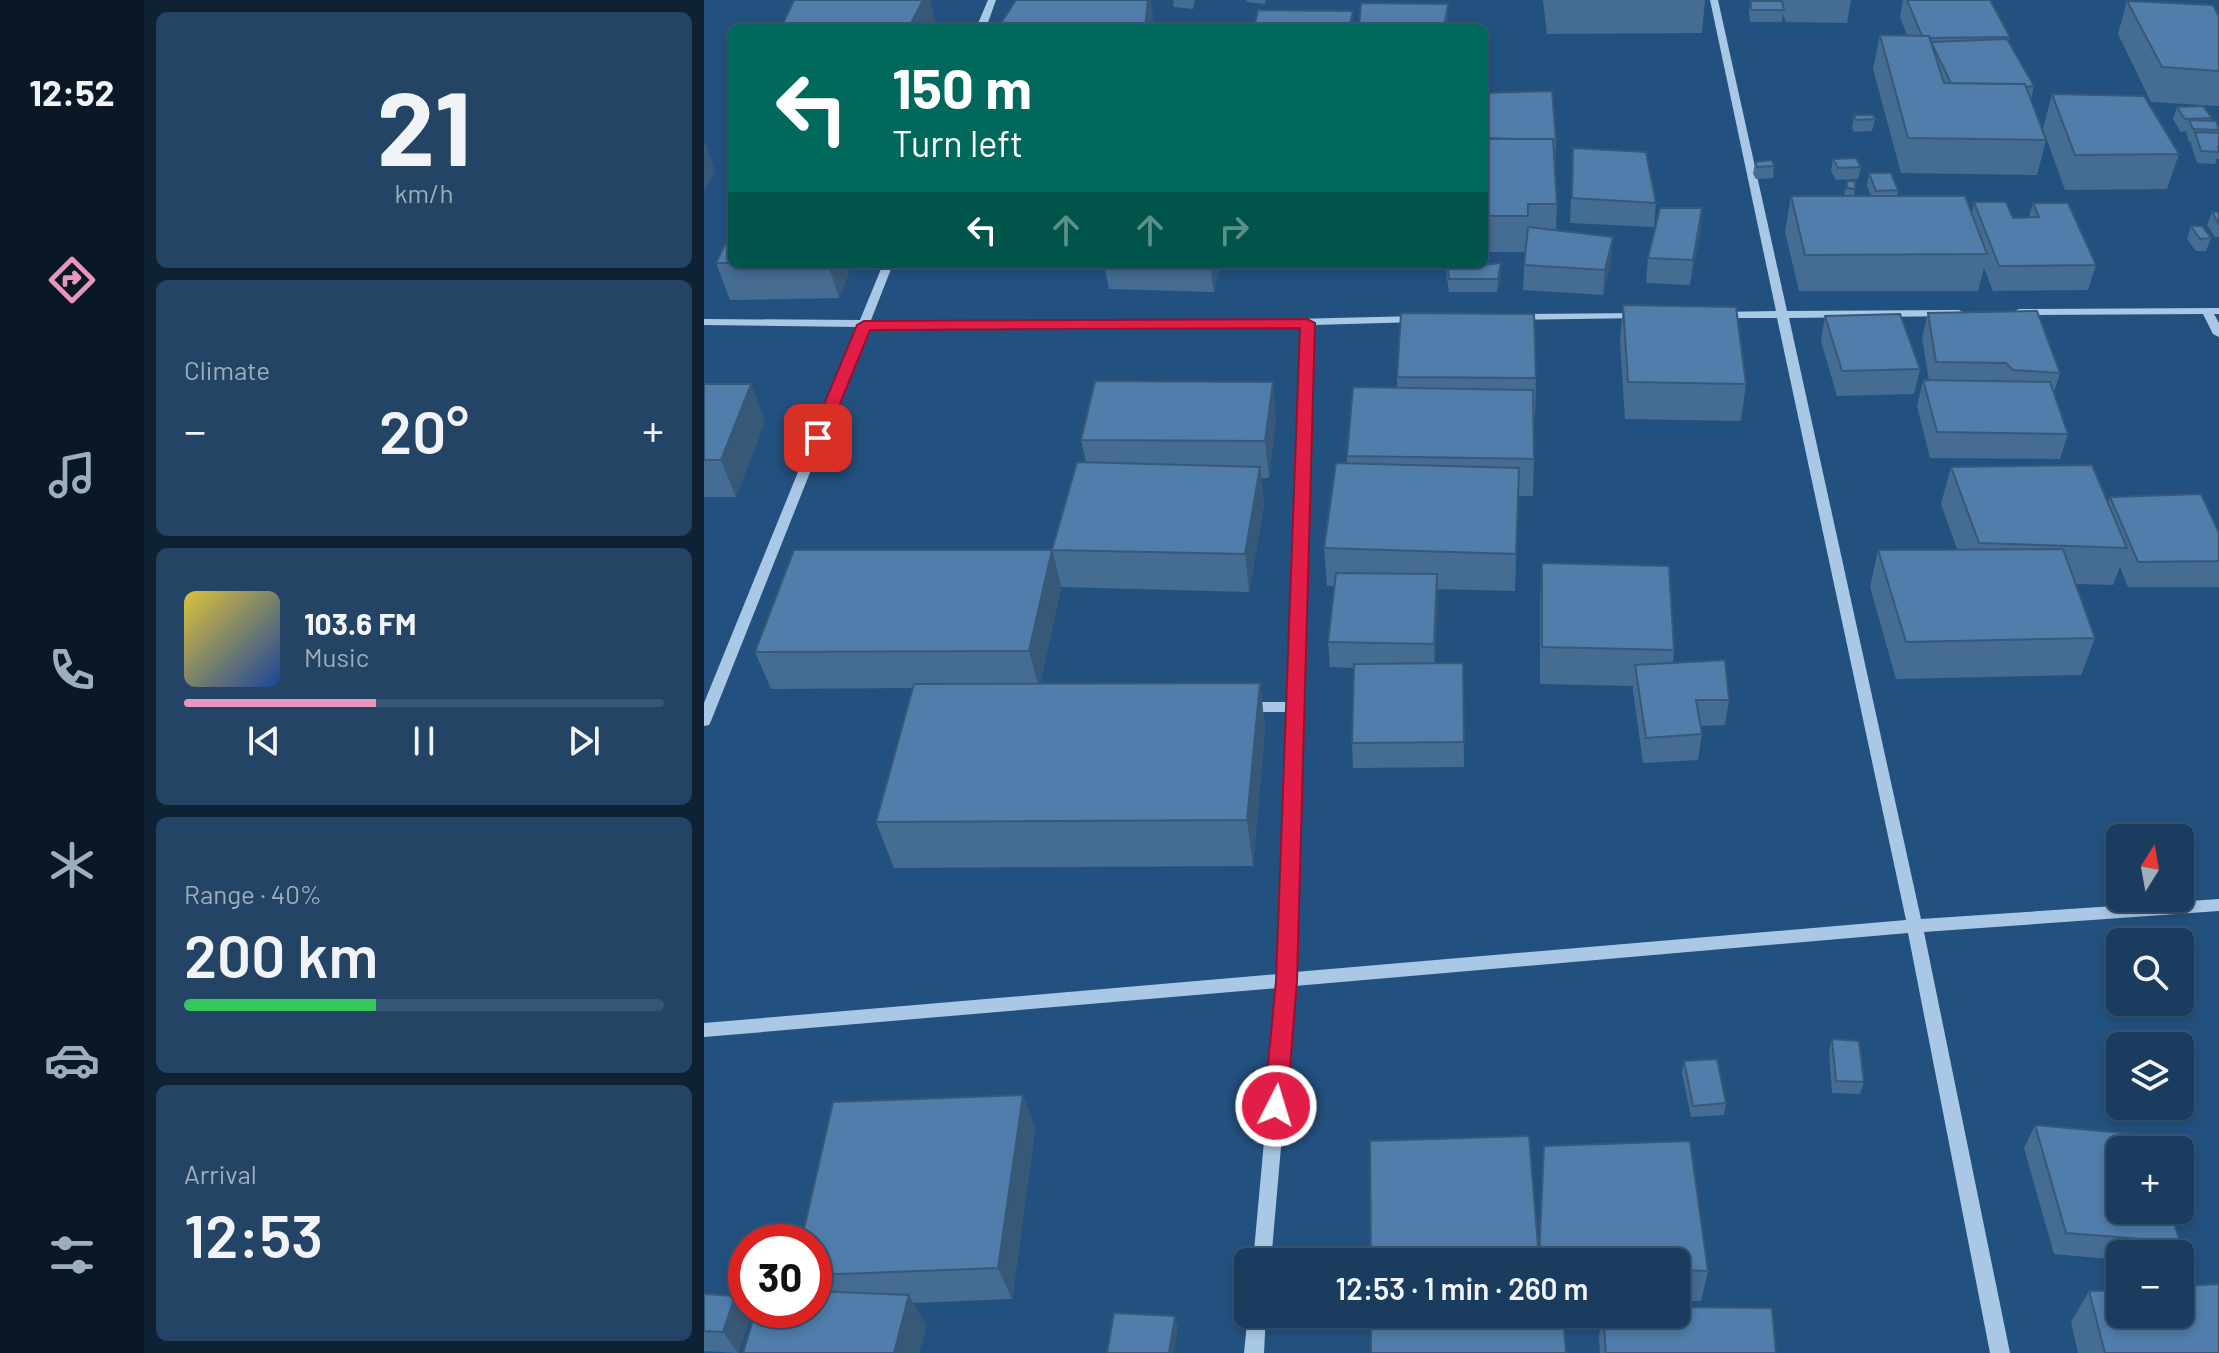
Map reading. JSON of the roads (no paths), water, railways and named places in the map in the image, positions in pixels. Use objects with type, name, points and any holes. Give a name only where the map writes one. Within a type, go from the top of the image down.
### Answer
[{"type":"street","points":[[983,24],[992,0]]},
{"type":"street","points":[[1714,0],[1915,926],[2000,1353]]},
{"type":"street","points":[[704,721],[886,268]]},
{"type":"street","points":[[2002,312],[2213,311],[2219,334]]},
{"type":"street","points":[[1703,315],[1970,313]]},
{"type":"street","points":[[1502,317],[1657,315]]},
{"type":"street","points":[[704,322],[864,325],[1307,323],[1426,319]]},
{"type":"street","points":[[1263,1248],[1287,981],[1307,323]]},
{"type":"street","points":[[1232,708],[1295,707]]},
{"type":"street","points":[[704,1030],[1915,926],[2219,905]]},
{"type":"street","points":[[1254,1353],[1256,1328]]}]
